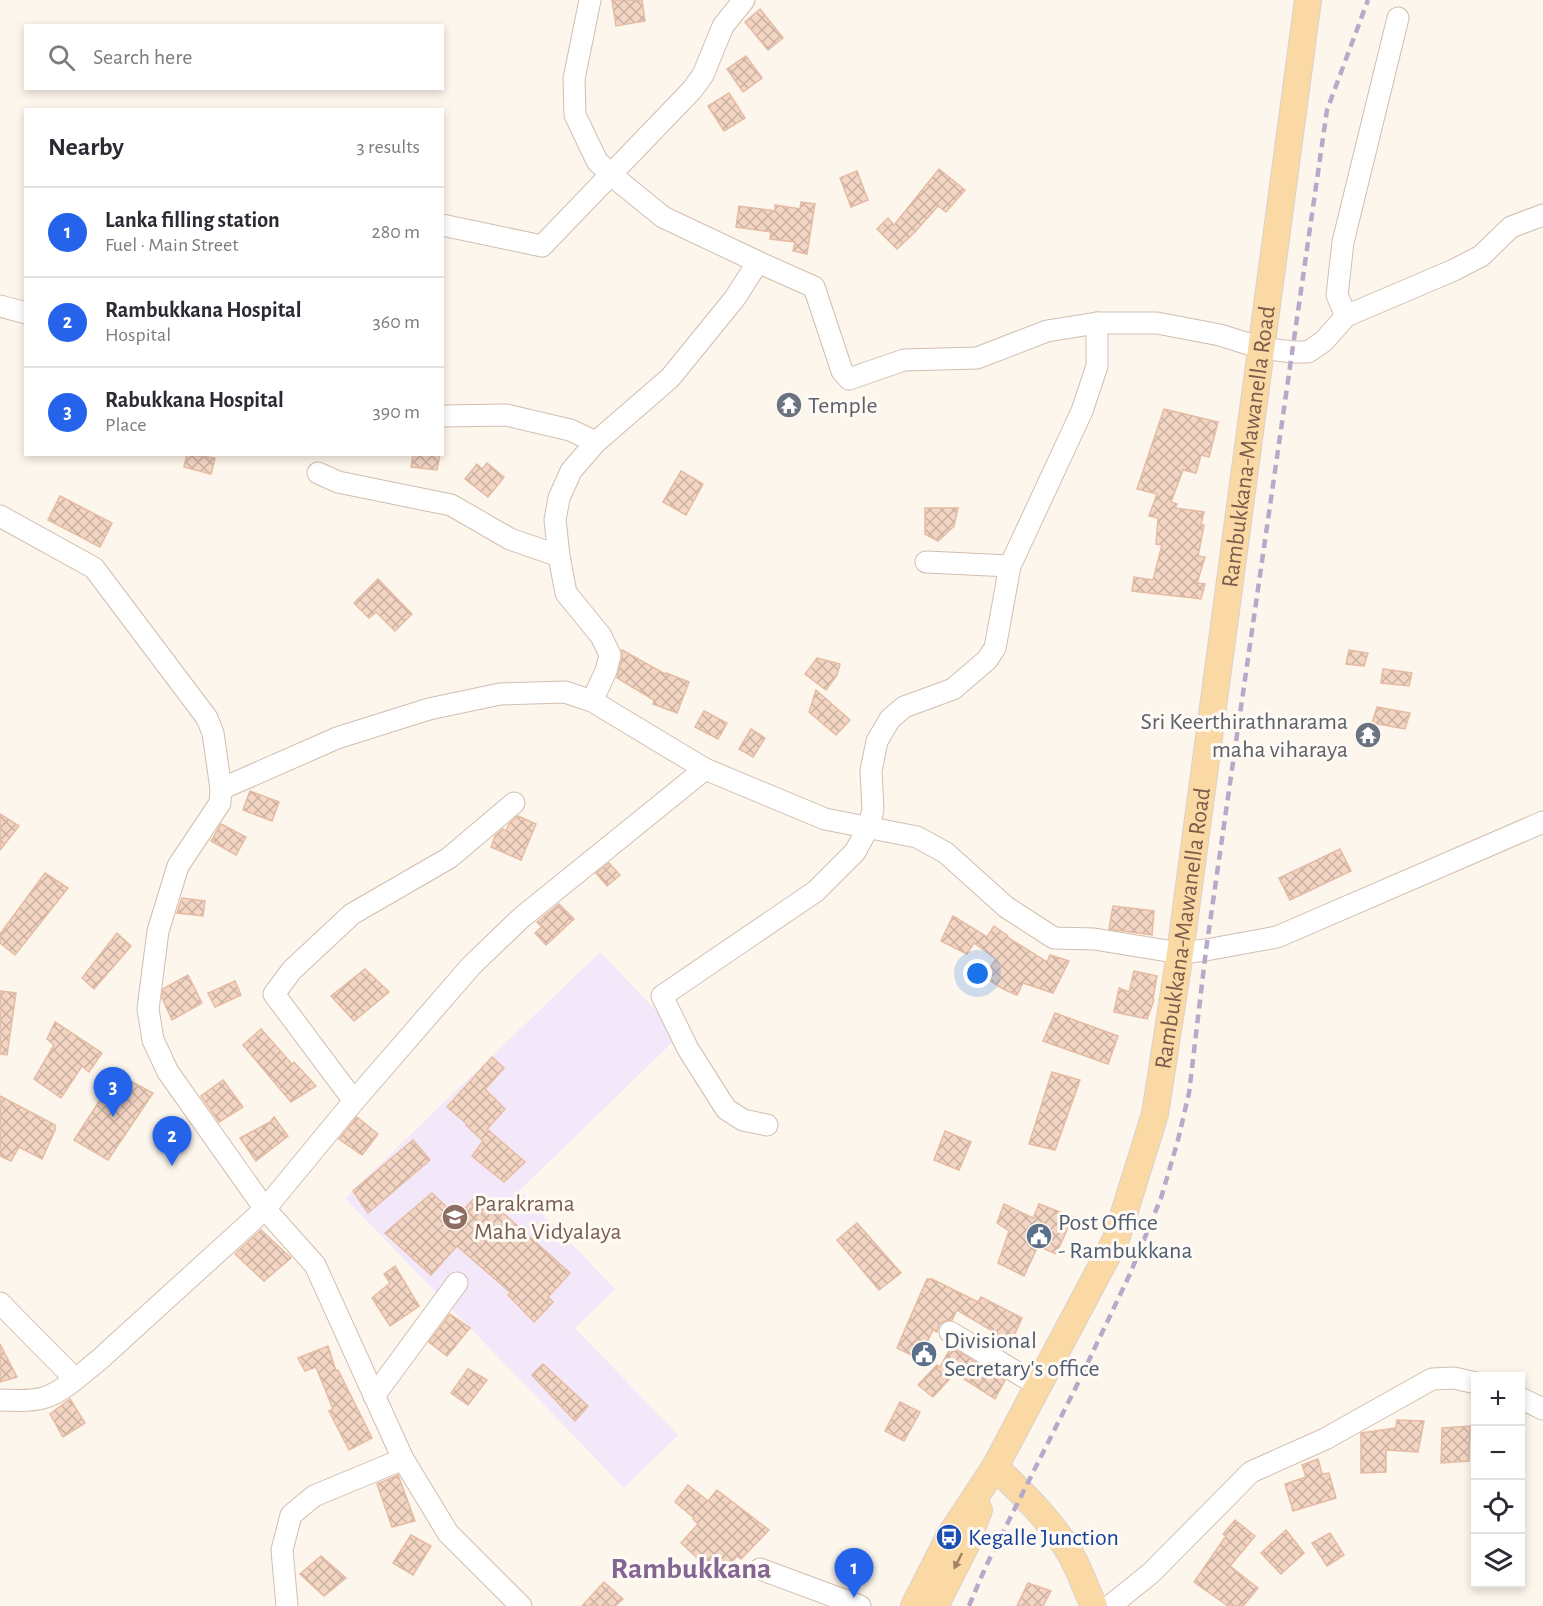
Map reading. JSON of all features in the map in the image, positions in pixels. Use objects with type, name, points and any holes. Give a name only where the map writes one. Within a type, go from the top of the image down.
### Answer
[{"type":"main road","name":"Rambukkana-Mawanella Road","points":[[995,1467],[1116,1239],[1155,1114],[1180,953],[1308,0]]},
{"type":"main road","points":[[914,1606],[949,1537],[995,1467]]},
{"type":"main road","points":[[935,1606],[966,1545],[995,1467]]},
{"type":"main road","points":[[995,1467],[1023,1494],[1060,1536],[1072,1556],[1094,1606]]},
{"type":"street","points":[[590,0],[574,79],[575,116],[597,161],[663,217],[814,287],[842,371],[849,379],[903,360],[977,357],[1047,332],[1097,323],[1157,323],[1220,335],[1261,348],[1308,352],[1324,341],[1346,316],[1454,270],[1481,256],[1511,227],[1543,215]]},
{"type":"street","points":[[444,225],[542,246],[692,90],[703,75],[723,26],[744,0]]},
{"type":"street","points":[[1346,316],[1337,295],[1343,242],[1398,18]]},
{"type":"street","points":[[592,701],[606,671],[610,656],[601,636],[566,593],[555,520],[559,498],[571,471],[596,442],[670,378],[735,298],[758,262]]},
{"type":"street","points":[[0,306],[24,312]]},
{"type":"street","points":[[767,1125],[743,1120],[726,1109],[688,1049],[662,996],[816,891],[855,852],[868,828],[873,810],[871,771],[877,741],[890,719],[904,708],[953,689],[987,660],[995,648],[1010,566],[1082,411],[1097,366],[1097,323]]},
{"type":"street","points":[[444,416],[506,415],[570,430],[596,442]]},
{"type":"street","points":[[318,473],[338,482],[451,505],[510,539],[559,555]]},
{"type":"street","points":[[0,516],[94,568],[207,718],[213,733],[221,789],[220,803],[178,866],[158,931],[148,1009],[153,1040],[168,1072],[266,1209],[315,1265],[403,1459],[448,1533],[521,1606]]},
{"type":"street","points":[[926,562],[1010,566]]},
{"type":"street","points":[[221,789],[337,738],[429,710],[500,694],[565,692],[592,701],[705,769],[825,819],[917,837],[946,853],[1006,907],[1054,938],[1094,939],[1180,953],[1276,937],[1543,822]]},
{"type":"street","points":[[0,1400],[32,1401],[46,1397],[75,1379],[266,1209],[354,1101],[471,966],[512,926],[705,769]]},
{"type":"street","points":[[354,1101],[274,994],[292,970],[352,914],[449,858],[514,803]]},
{"type":"street","points":[[374,1396],[456,1283]]},
{"type":"street","points":[[0,1303],[75,1379]]},
{"type":"street","points":[[950,1332],[1039,1386]]},
{"type":"street","points":[[1110,1606],[1151,1574],[1251,1473],[1325,1439],[1432,1379],[1454,1378],[1471,1382]]},
{"type":"street","points":[[1525,1400],[1543,1409]]},
{"type":"street","points":[[287,1606],[282,1550],[291,1515],[314,1497],[403,1459]]},
{"type":"street","points":[[760,1569],[860,1606]]},
{"type":"shaded area","name":"Parakrama Maha Vidyalaya","points":[[600,952],[680,1035],[520,1190],[615,1289],[575,1328],[678,1435],[624,1488],[345,1198]]},
{"type":"building","points":[[612,0],[642,0],[645,21],[616,26]]},
{"type":"building","points":[[760,9],[783,38],[768,50],[745,22]]},
{"type":"building","points":[[746,56],[762,78],[743,92],[727,69]]},
{"type":"building","points":[[729,93],[745,118],[724,131],[708,106]]},
{"type":"building","points":[[939,169],[965,190],[946,212],[938,206],[897,249],[877,229],[888,218],[894,225]]},
{"type":"building","points":[[857,171],[868,200],[851,207],[840,178]]},
{"type":"building","points":[[801,202],[815,204],[807,254],[793,251],[795,242],[770,239],[771,232],[736,227],[739,206],[775,211],[775,205],[800,209]]},
{"type":"building","points":[[1164,409],[1218,422],[1209,457],[1201,455],[1196,473],[1183,470],[1171,502],[1177,504],[1175,508],[1204,512],[1198,556],[1205,557],[1197,583],[1205,584],[1201,599],[1132,591],[1134,577],[1153,580],[1162,545],[1156,544],[1158,518],[1149,516],[1157,494],[1137,489]]},
{"type":"building","points":[[187,456],[215,458],[211,474],[184,467]]},
{"type":"building","points":[[413,456],[440,456],[437,470],[411,467]]},
{"type":"building","points":[[487,463],[504,477],[488,497],[465,479],[477,464],[482,469]]},
{"type":"building","points":[[681,471],[703,484],[686,515],[663,502]]},
{"type":"building","points":[[60,496],[112,523],[100,547],[48,520]]},
{"type":"building","points":[[925,508],[958,508],[954,526],[938,541],[925,534]]},
{"type":"building","points":[[378,579],[412,614],[395,631],[376,612],[369,618],[354,603]]},
{"type":"building","points":[[622,650],[665,674],[689,682],[677,713],[653,704],[654,700],[617,678]]},
{"type":"building","points":[[1349,650],[1368,653],[1364,666],[1346,664]]},
{"type":"building","points":[[817,658],[840,664],[837,675],[826,690],[805,674]]},
{"type":"building","points":[[1383,669],[1412,673],[1409,686],[1381,683]]},
{"type":"building","points":[[816,690],[850,720],[836,735],[809,712]]},
{"type":"building","points":[[1377,707],[1410,713],[1405,729],[1372,723]]},
{"type":"building","points":[[704,711],[727,723],[718,739],[695,727]]},
{"type":"building","points":[[751,729],[765,738],[753,757],[739,749]]},
{"type":"building","points":[[250,791],[279,802],[272,821],[243,810]]},
{"type":"building","points":[[0,814],[19,826],[0,850]]},
{"type":"building","points":[[518,816],[536,824],[521,860],[491,847],[495,836],[503,829],[506,831],[509,824]]},
{"type":"building","points":[[221,824],[246,837],[236,855],[211,841]]},
{"type":"building","points":[[1340,849],[1351,871],[1290,900],[1279,878]]},
{"type":"building","points":[[609,863],[620,875],[607,886],[596,873]]},
{"type":"building","points":[[45,873],[68,888],[15,955],[0,943],[0,934]]},
{"type":"building","points":[[182,898],[205,901],[203,916],[177,913]]},
{"type":"building","points":[[559,904],[574,919],[546,945],[535,933],[542,927],[537,922]]},
{"type":"building","points":[[1113,906],[1154,911],[1152,935],[1109,929]]},
{"type":"building","points":[[953,916],[987,937],[994,926],[1047,962],[1050,955],[1069,961],[1053,993],[1023,983],[1017,995],[983,976],[996,959],[974,943],[967,954],[941,941]]},
{"type":"building","points":[[117,933],[131,946],[94,989],[82,978]]},
{"type":"building","points":[[365,969],[389,992],[354,1021],[331,996]]},
{"type":"building","points":[[1134,971],[1157,976],[1154,1000],[1147,1019],[1114,1012],[1119,988],[1129,992]]},
{"type":"building","points":[[188,975],[202,1003],[172,1020],[162,998],[163,989]]},
{"type":"building","points":[[235,981],[241,995],[215,1007],[208,993]]},
{"type":"building","points":[[0,991],[16,993],[7,1055],[0,1054]]},
{"type":"building","points":[[1055,1013],[1118,1036],[1108,1064],[1043,1041]]},
{"type":"building","points":[[55,1022],[102,1053],[89,1072],[82,1066],[61,1098],[34,1079],[54,1045],[47,1039]]},
{"type":"building","points":[[261,1029],[292,1064],[294,1062],[316,1086],[291,1102],[243,1045]]},
{"type":"building","points":[[492,1057],[504,1068],[485,1089],[505,1109],[487,1129],[525,1162],[504,1182],[472,1156],[483,1141],[447,1107]]},
{"type":"building","points":[[1052,1072],[1080,1080],[1055,1150],[1029,1144]]},
{"type":"building","points":[[117,1074],[153,1093],[108,1160],[74,1140]]},
{"type":"building","points":[[223,1080],[243,1107],[219,1122],[201,1096]]},
{"type":"building","points":[[0,1096],[55,1125],[42,1159],[19,1147],[11,1161],[0,1156]]},
{"type":"building","points":[[274,1117],[288,1136],[256,1161],[240,1138],[270,1122]]},
{"type":"building","points":[[357,1117],[378,1134],[362,1155],[339,1139]]},
{"type":"building","points":[[945,1131],[971,1142],[959,1170],[934,1160]]},
{"type":"building","points":[[413,1140],[430,1160],[368,1213],[353,1191]]},
{"type":"building","points":[[432,1193],[457,1217],[477,1195],[500,1216],[503,1213],[570,1273],[548,1297],[553,1302],[534,1322],[508,1295],[511,1293],[457,1246],[431,1275],[385,1233]]},
{"type":"building","points":[[1004,1204],[1033,1218],[1039,1204],[1073,1217],[1056,1254],[1038,1246],[1024,1276],[998,1263],[1009,1231],[997,1223]]},
{"type":"building","points":[[857,1223],[901,1273],[879,1290],[837,1240]]},
{"type":"building","points":[[261,1230],[291,1258],[264,1281],[235,1254]]},
{"type":"building","points":[[395,1266],[419,1306],[390,1326],[372,1298],[390,1283],[384,1274]]},
{"type":"building","points":[[927,1279],[932,1279],[978,1302],[981,1297],[1022,1318],[1011,1342],[957,1310],[952,1320],[944,1321],[939,1325],[937,1332],[933,1330],[919,1359],[897,1348]]},
{"type":"building","points":[[450,1314],[470,1328],[447,1356],[429,1342]]},
{"type":"building","points":[[0,1344],[17,1377],[0,1382]]},
{"type":"building","points":[[328,1346],[336,1371],[338,1370],[372,1438],[349,1450],[329,1411],[333,1409],[316,1367],[305,1371],[298,1358]]},
{"type":"building","points":[[951,1347],[1005,1380],[995,1399],[955,1373],[933,1397],[918,1385],[937,1365],[940,1367]]},
{"type":"building","points":[[543,1364],[588,1406],[575,1421],[532,1375]]},
{"type":"building","points":[[468,1369],[487,1380],[468,1405],[451,1393]]},
{"type":"building","points":[[70,1399],[85,1423],[63,1437],[50,1414]]},
{"type":"building","points":[[900,1402],[920,1412],[904,1441],[885,1431]]},
{"type":"building","points":[[1397,1420],[1424,1421],[1418,1452],[1386,1450],[1386,1472],[1361,1473],[1361,1433],[1396,1428]]},
{"type":"building","points":[[1470,1426],[1469,1461],[1441,1463],[1442,1428]]},
{"type":"building","points":[[1318,1459],[1322,1474],[1329,1473],[1336,1498],[1293,1511],[1285,1484],[1306,1477],[1302,1465]]},
{"type":"building","points":[[398,1475],[415,1521],[392,1527],[377,1484]]},
{"type":"building","points":[[688,1485],[708,1501],[717,1490],[769,1530],[741,1559],[737,1556],[718,1577],[681,1543],[698,1524],[675,1502]]},
{"type":"building","points":[[1235,1520],[1255,1536],[1230,1566],[1258,1588],[1243,1606],[1228,1606],[1194,1582],[1226,1536],[1223,1534]]},
{"type":"building","points":[[1286,1530],[1304,1553],[1281,1574],[1261,1553]]},
{"type":"building","points":[[1330,1533],[1344,1555],[1327,1566],[1312,1543]]},
{"type":"building","points":[[411,1535],[431,1546],[413,1575],[393,1563]]},
{"type":"building","points":[[321,1556],[346,1578],[324,1596],[300,1574]]},
{"type":"building","points":[[604,1582],[623,1599],[615,1606],[582,1606]]},
{"type":"building","points":[[1028,1583],[1051,1591],[1043,1606],[1017,1606]]},
{"type":"railway","points":[[969,1606],[986,1566],[1130,1274],[1161,1198],[1178,1140],[1189,1093],[1206,950],[1327,110],[1368,0]]},
{"type":"place","name":"Temple","points":[[789,405]]},
{"type":"place","name":"Sri Keerthirathnarama maha viharaya","points":[[1368,735]]},
{"type":"place","name":"Rabukkana Hospital","points":[[113,1117]]},
{"type":"place","name":"Rambukkana Hospital","points":[[172,1166]]},
{"type":"place","name":"Parakrama Maha Vidyalaya","points":[[455,1217]]},
{"type":"place","name":"Post Office - Rambukkana","points":[[1039,1236]]},
{"type":"place","name":"Divisional Secretary's office","points":[[924,1354]]},
{"type":"place","name":"Kegalle Junction","points":[[949,1537]]},
{"type":"place","name":"Lanka filling station","points":[[854,1598]]},
{"type":"district","name":"Rambukkana","points":[[691,1568]]}]
